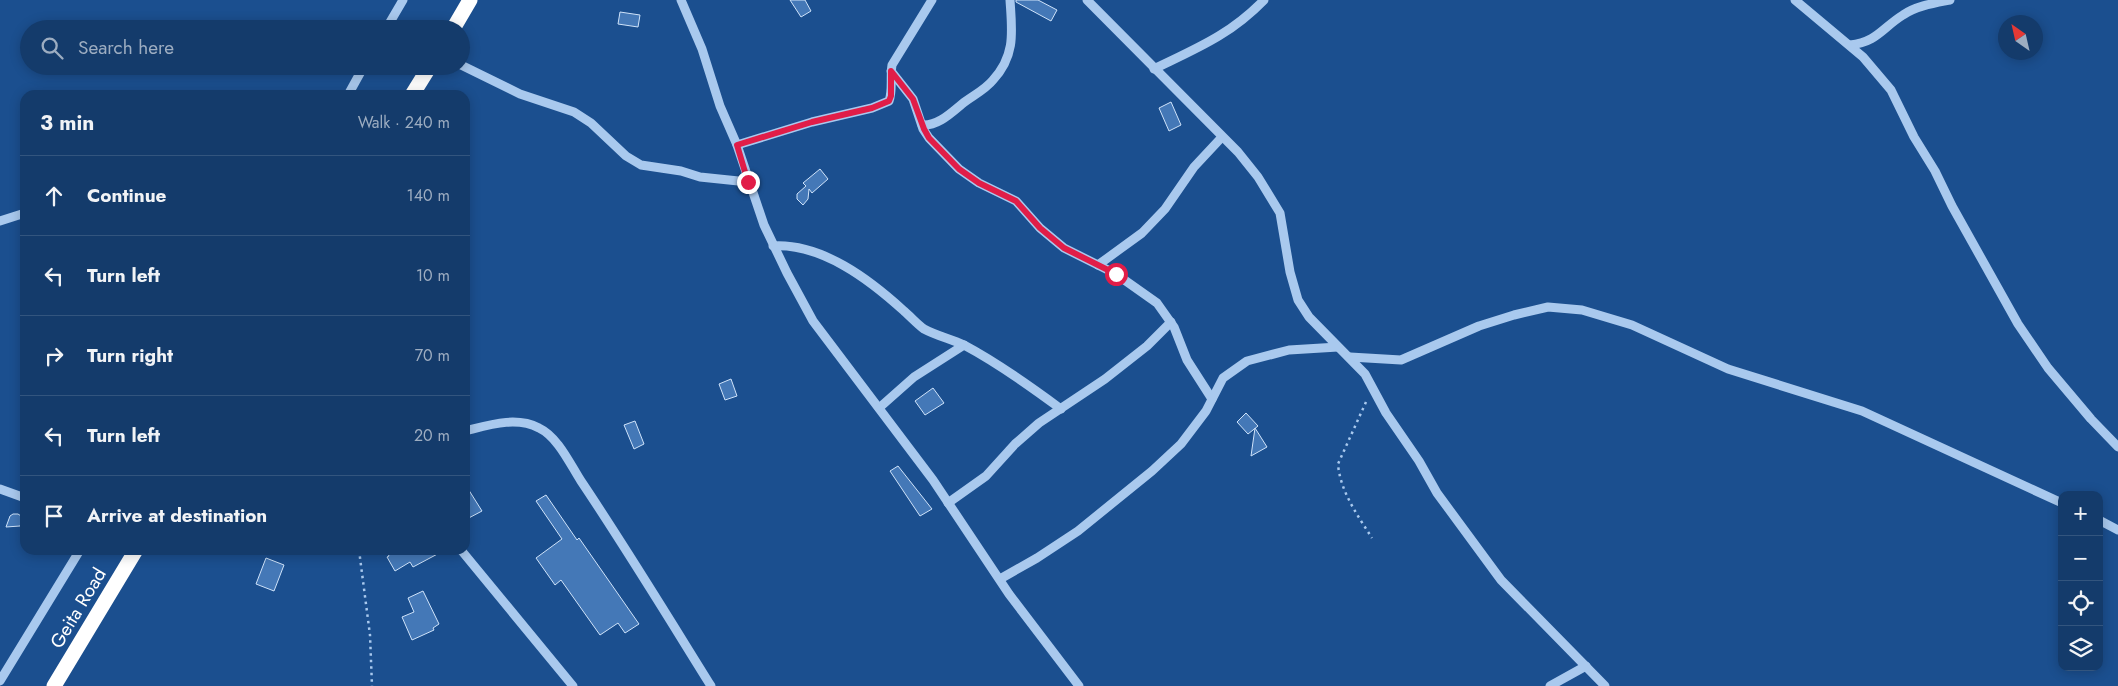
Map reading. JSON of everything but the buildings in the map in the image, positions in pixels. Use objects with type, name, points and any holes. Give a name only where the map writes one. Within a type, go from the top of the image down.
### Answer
[{"type":"highway","points":[[458,20],[470,0]]},
{"type":"highway","points":[[415,90],[424,75]]},
{"type":"highway","name":"Geita Road","points":[[54,686],[133,555]]},
{"type":"street","points":[[391,20],[403,0]]},
{"type":"street","points":[[681,0],[702,49],[720,106],[737,145],[748,182],[773,246],[814,320],[933,480],[1000,579],[1079,686]]},
{"type":"street","points":[[737,145],[812,122],[872,108],[889,101],[891,96],[891,71],[899,52],[932,0]]},
{"type":"street","points":[[922,125],[933,123],[946,117],[993,80],[1010,50],[1013,26],[1010,0]]},
{"type":"street","points":[[1087,0],[1222,137],[1258,177],[1273,199],[1280,214],[1290,272],[1298,300],[1309,317],[1365,374],[1386,413],[1419,461],[1437,493],[1475,546],[1508,586],[1605,686]]},
{"type":"street","points":[[1154,69],[1213,41],[1244,20],[1264,0]]},
{"type":"street","points":[[1794,0],[1863,57],[1891,90],[1914,137],[1935,171],[1952,206],[2018,324],[2048,368],[2091,419],[2118,447]]},
{"type":"street","points":[[1850,45],[1861,44],[1878,36],[1904,14],[1927,5],[1950,0]]},
{"type":"street","points":[[470,69],[520,94],[574,112],[591,123],[626,156],[641,165],[681,171],[700,177],[748,182]]},
{"type":"street","points":[[891,71],[913,99],[922,125],[929,138],[959,169],[979,183],[1016,201],[1040,228],[1064,248],[1116,274],[1157,303],[1171,322],[1187,360],[1212,399]]},
{"type":"street","points":[[351,90],[359,75]]},
{"type":"street","points":[[1098,265],[1132,241],[1166,210],[1194,167],[1222,137]]},
{"type":"street","points":[[0,221],[20,215]]},
{"type":"street","points":[[773,246],[790,245],[803,248],[836,262],[880,291],[924,329],[964,345],[1018,378],[1061,409]]},
{"type":"street","points":[[1350,357],[1401,360],[1479,326],[1514,315],[1548,307],[1582,310],[1632,325],[1728,369],[1862,411],[2058,501]]},
{"type":"street","points":[[948,503],[986,476],[1026,434],[1124,364],[1147,346],[1171,322]]},
{"type":"street","points":[[879,408],[914,378],[964,345]]},
{"type":"street","points":[[1000,579],[1037,558],[1078,531],[1152,471],[1181,444],[1206,412],[1223,378],[1247,361],[1289,350],[1338,347]]},
{"type":"street","points":[[470,429],[496,423],[522,422],[540,428],[554,440],[711,686]]},
{"type":"street","points":[[0,489],[20,496]]},
{"type":"street","points":[[2103,522],[2118,530]]},
{"type":"street","points":[[0,680],[77,555]]},
{"type":"street","points":[[465,555],[574,686]]},
{"type":"street","points":[[1550,686],[1586,666]]},
{"type":"path","points":[[1372,538],[1347,494],[1339,473],[1338,464],[1373,388]]},
{"type":"path","points":[[360,555],[370,635],[372,686]]},
{"type":"route","points":[[748,182],[737,145],[812,122],[872,108],[889,101],[891,96],[891,71],[913,99],[929,138],[959,169],[979,183],[1016,201],[1040,228],[1064,248],[1116,274]]}]
